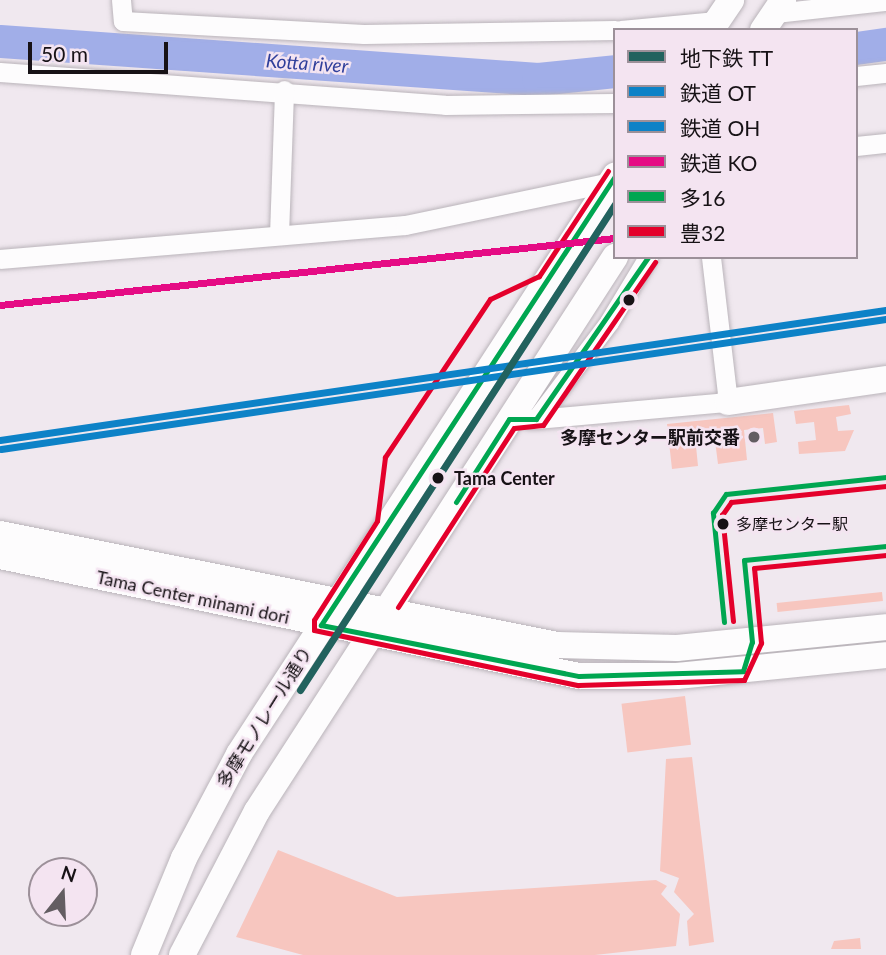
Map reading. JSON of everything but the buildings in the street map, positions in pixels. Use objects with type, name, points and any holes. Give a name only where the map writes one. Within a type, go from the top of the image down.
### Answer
[{"type":"street","points":[[121,0],[123,21],[364,34],[613,30]]},
{"type":"street","points":[[771,17],[886,1]]},
{"type":"street","points":[[636,28],[720,17]]},
{"type":"street","points":[[0,72],[285,90],[446,105],[613,103]]},
{"type":"street","points":[[858,76],[886,73]]},
{"type":"street","points":[[279,235],[285,90]]},
{"type":"street","points":[[858,146],[886,143]]},
{"type":"street","points":[[0,259],[405,225],[613,179]]},
{"type":"street","name":"多摩モノレール通り","points":[[144,955],[218,792],[328,615],[613,179]]},
{"type":"street","points":[[182,955],[257,811],[614,259]]},
{"type":"street","points":[[536,419],[647,259]]},
{"type":"street","points":[[712,259],[727,402]]},
{"type":"street","points":[[509,419],[727,402],[886,379]]},
{"type":"street","name":"Tama Center minami dori","points":[[0,534],[328,615],[370,635],[527,669],[601,676],[687,675],[886,655]]},
{"type":"street","name":"Tama Center minami dori","points":[[0,556],[328,615],[385,611],[533,642],[614,649],[886,627]]},
{"type":"shaded area","points":[[849,405],[851,414],[836,417],[838,431],[854,430],[845,451],[799,454],[798,442],[816,440],[814,422],[796,424],[794,411]]},
{"type":"shaded area","points":[[773,413],[777,442],[765,444],[763,428],[744,430],[747,460],[718,464],[714,433],[695,436],[698,466],[672,469],[667,424]]},
{"type":"shaded area","points":[[882,592],[883,601],[778,612],[777,603]]},
{"type":"shaded area","points":[[685,696],[691,745],[627,752],[621,704]]},
{"type":"shaded area","points":[[692,757],[714,942],[689,946],[687,921],[694,914],[674,892],[679,878],[660,871],[666,759]]},
{"type":"shaded area","points":[[278,850],[397,897],[656,880],[667,886],[661,894],[680,914],[676,946],[595,955],[303,955],[236,937]]},
{"type":"shaded area","points":[[860,938],[861,949],[831,949],[834,941]]},
{"type":"waterway","name":"Kotta river","points":[[0,41],[538,79],[613,71]]},
{"type":"waterway","name":"Kotta river","points":[[858,48],[886,44]]},
{"type":"metro line","name":"TT","points":[[300,690],[613,207]]},
{"type":"rail line","name":"KO","points":[[0,305],[613,238]]},
{"type":"rail line","name":"OT","points":[[0,440],[886,310]]},
{"type":"rail line","name":"OH","points":[[1,449],[886,319]]},
{"type":"transit line","name":"豊32","points":[[608,171],[539,276],[490,299],[385,457],[377,521],[314,620],[314,630],[578,685],[744,680],[761,643],[754,568],[886,555]]},
{"type":"transit line","name":"多16","points":[[613,179],[321,625],[579,676],[743,671],[752,642],[744,560],[886,546]]},
{"type":"transit line","name":"多16","points":[[456,502],[509,419],[536,419],[647,259]]},
{"type":"transit line","name":"豊32","points":[[398,607],[514,428],[543,425],[655,262]]},
{"type":"transit line","name":"多16","points":[[724,622],[713,513],[726,494],[886,477]]},
{"type":"transit line","name":"豊32","points":[[733,621],[722,515],[731,502],[886,486]]},
{"type":"place","name":"多摩センター駅前交番","points":[[754,437]]},
{"type":"place","name":"Tama Center","points":[[438,478]]},
{"type":"place","name":"多摩センター駅","points":[[723,524]]}]
